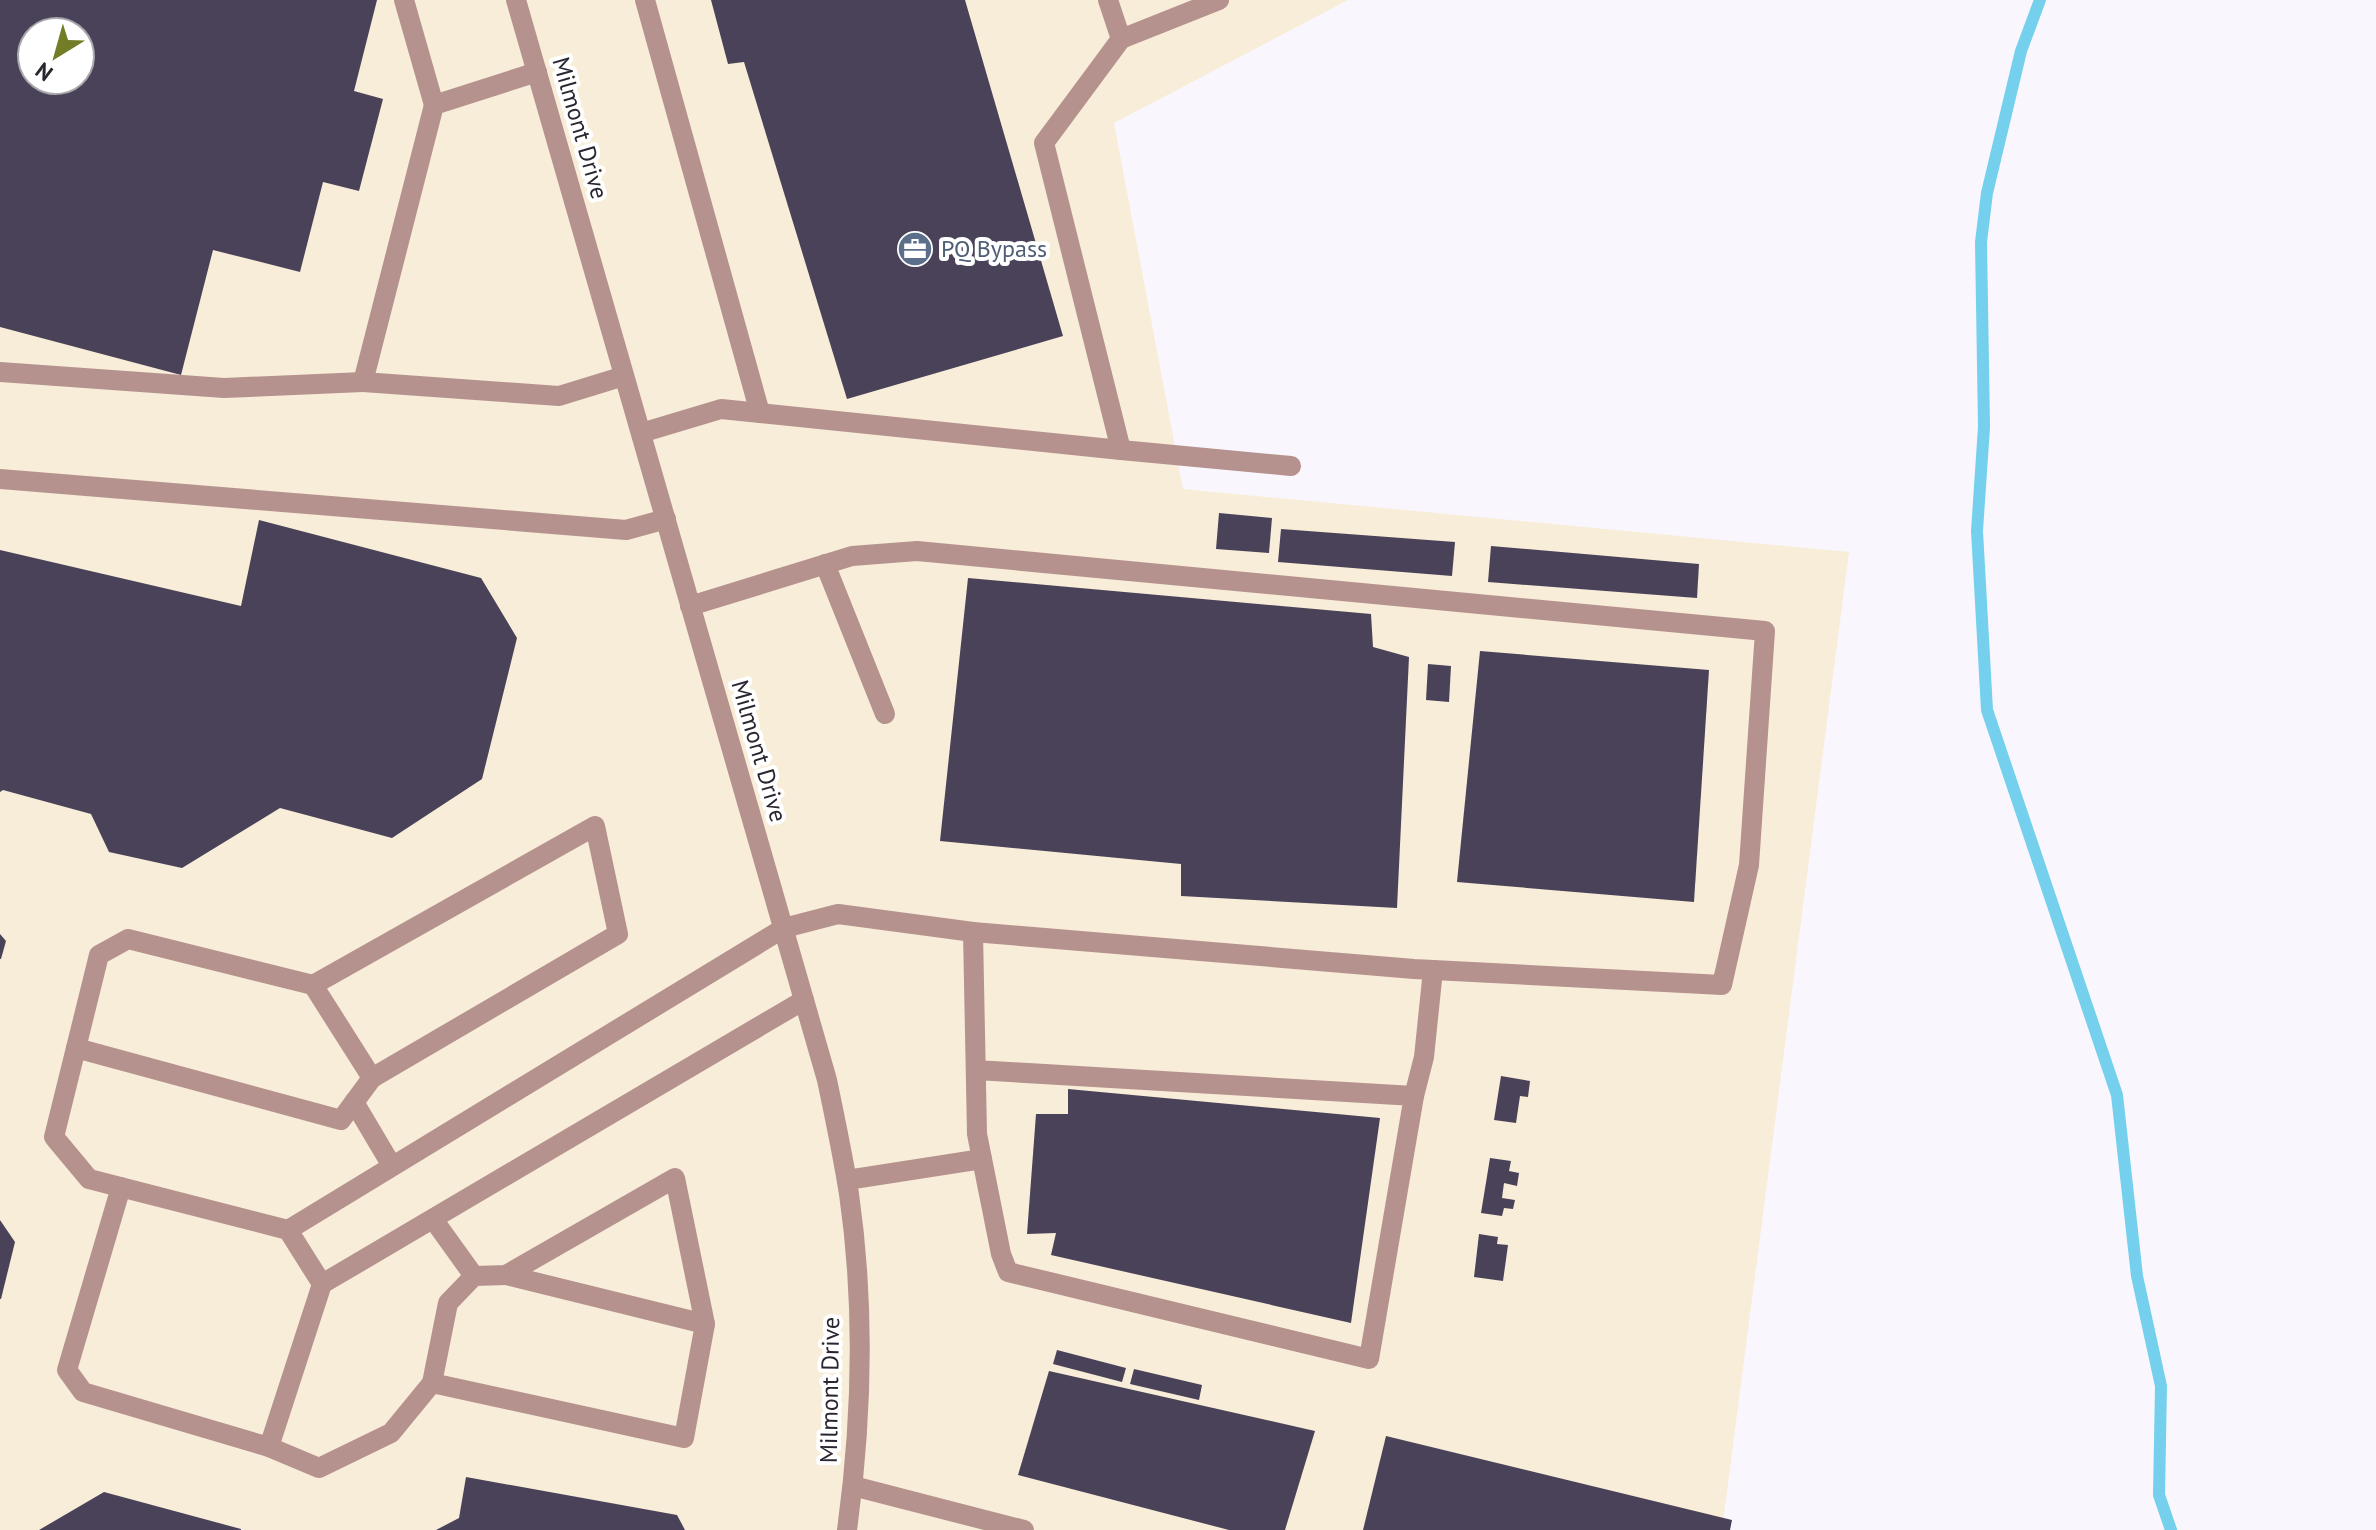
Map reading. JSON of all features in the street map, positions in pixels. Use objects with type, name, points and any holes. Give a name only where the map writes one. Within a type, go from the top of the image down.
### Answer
[{"type":"street","points":[[363,382],[434,105],[404,0]]},
{"type":"street","name":"Milmont Drive","points":[[516,0],[827,1080],[847,1180],[859,1328],[857,1458],[847,1530]]},
{"type":"street","points":[[645,0],[760,413]]},
{"type":"street","points":[[1108,0],[1121,39]]},
{"type":"street","points":[[1121,450],[1044,143],[1121,39],[1219,0]]},
{"type":"street","points":[[434,105],[537,72]]},
{"type":"street","points":[[0,372],[224,388],[363,382],[559,396],[624,376]]},
{"type":"street","points":[[641,433],[721,409],[1291,466]]},
{"type":"street","points":[[0,479],[626,530],[666,519]]},
{"type":"street","points":[[288,1230],[784,928],[838,914],[973,932],[1433,970],[1722,985],[1749,865],[1765,631],[917,551],[852,556],[690,606]]},
{"type":"street","points":[[825,564],[885,714]]},
{"type":"street","points":[[76,1048],[341,1120],[372,1078],[618,934],[595,826],[313,985],[128,939],[99,955],[76,1048],[54,1137],[89,1179],[288,1230],[322,1284]]},
{"type":"street","points":[[973,932],[977,1134],[1001,1254],[1008,1272],[1369,1359],[1414,1096],[1424,1057],[1433,970]]},
{"type":"street","points":[[313,985],[372,1078]]},
{"type":"street","points":[[269,1447],[322,1284],[804,1000]]},
{"type":"street","points":[[976,1070],[1414,1096]]},
{"type":"street","points":[[354,1102],[392,1166]]},
{"type":"street","points":[[847,1180],[982,1159]]},
{"type":"street","points":[[432,1383],[684,1438],[705,1324],[675,1178],[506,1275]]},
{"type":"street","points":[[121,1187],[67,1370],[83,1392],[269,1447],[319,1468],[391,1433],[432,1383],[448,1303],[474,1276],[506,1275],[705,1324]]},
{"type":"street","points":[[433,1219],[474,1276]]},
{"type":"street","points":[[853,1486],[1024,1530]]},
{"type":"shaded area","points":[[0,0],[1348,0],[1114,123],[1183,489],[1849,552],[1722,1530],[0,1530]]},
{"type":"building","points":[[0,0],[377,0],[354,91],[383,99],[359,191],[323,182],[300,272],[213,250],[181,375],[0,327]]},
{"type":"building","points":[[711,0],[965,0],[1063,336],[847,399],[744,62],[728,64]]},
{"type":"building","points":[[1219,513],[1272,518],[1269,553],[1216,549]]},
{"type":"building","points":[[259,520],[481,578],[517,638],[482,779],[392,838],[280,808],[182,868],[109,852],[91,814],[3,790],[0,792],[0,550],[241,606]]},
{"type":"building","points":[[1281,529],[1455,542],[1452,576],[1278,562]]},
{"type":"building","points":[[1491,546],[1699,564],[1697,598],[1488,582]]},
{"type":"building","points":[[968,578],[1371,614],[1373,647],[1409,657],[1397,908],[1181,896],[1181,864],[940,841]]},
{"type":"building","points":[[1480,651],[1709,670],[1694,902],[1457,882]]},
{"type":"building","points":[[1428,664],[1451,666],[1449,702],[1426,700]]},
{"type":"building","points":[[0,934],[6,941],[1,959],[0,959]]},
{"type":"building","points":[[1501,1076],[1530,1081],[1528,1097],[1520,1096],[1516,1123],[1494,1120]]},
{"type":"building","points":[[1068,1089],[1380,1118],[1351,1323],[1051,1255],[1056,1233],[1027,1234],[1036,1114],[1068,1114]]},
{"type":"building","points":[[1490,1158],[1511,1161],[1509,1171],[1519,1173],[1517,1186],[1504,1183],[1502,1198],[1515,1200],[1513,1209],[1504,1208],[1502,1216],[1481,1213]]},
{"type":"building","points":[[0,1220],[15,1242],[1,1299],[0,1299]]},
{"type":"building","points":[[1479,1234],[1498,1237],[1497,1244],[1508,1245],[1503,1281],[1474,1277]]},
{"type":"building","points":[[1057,1350],[1126,1368],[1122,1382],[1053,1364]]},
{"type":"building","points":[[1134,1369],[1202,1385],[1199,1400],[1130,1384]]},
{"type":"building","points":[[1049,1371],[1315,1431],[1285,1530],[1229,1530],[1018,1475]]},
{"type":"building","points":[[1386,1436],[1732,1520],[1730,1530],[1363,1530]]},
{"type":"building","points":[[466,1477],[677,1515],[685,1530],[436,1530],[459,1518]]},
{"type":"building","points":[[104,1492],[241,1529],[241,1530],[39,1530]]},
{"type":"waterway","points":[[2040,0],[2021,51],[1987,193],[1981,242],[1984,427],[1977,531],[1987,710],[2117,1095],[2137,1276],[2161,1386],[2159,1495],[2171,1530]]},
{"type":"place","name":"PQ Bypass","points":[[915,249]]}]
